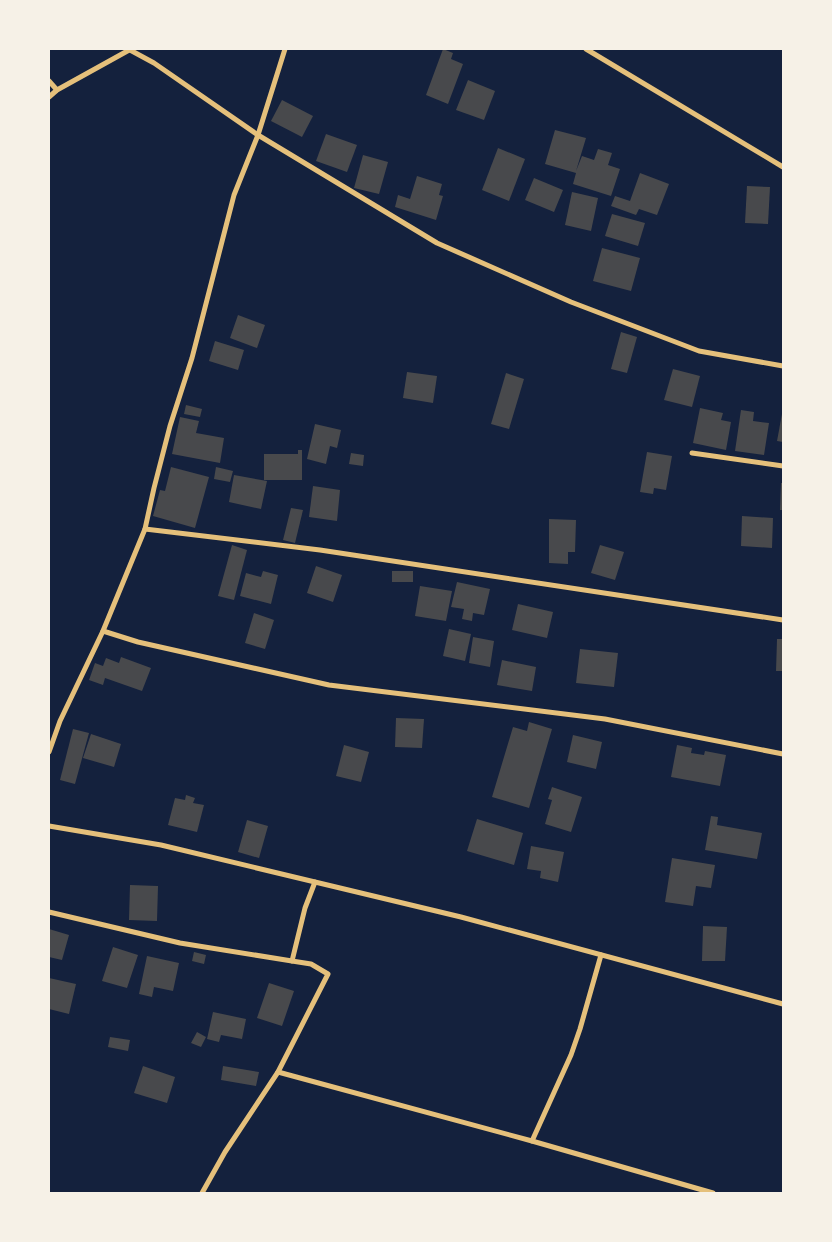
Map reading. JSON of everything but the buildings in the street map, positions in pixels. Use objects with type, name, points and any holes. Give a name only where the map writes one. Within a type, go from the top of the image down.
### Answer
[{"type":"street","points":[[49,97],[57,90],[131,49],[258,135],[437,243],[562,298],[699,351],[783,366]]},
{"type":"street","points":[[49,752],[60,721],[103,631],[145,529],[166,444],[194,349],[234,195],[258,135],[285,49]]},
{"type":"street","points":[[586,49],[783,167]]},
{"type":"street","points":[[49,81],[57,90]]},
{"type":"street","points":[[692,453],[783,466]]},
{"type":"street","points":[[145,529],[320,550],[783,620]]},
{"type":"street","points":[[103,631],[138,642],[329,685],[605,719],[783,754]]},
{"type":"street","points":[[49,826],[161,845],[314,882],[461,918],[783,1004]]},
{"type":"street","points":[[292,961],[305,908],[314,882]]},
{"type":"street","points":[[49,912],[180,943],[311,964],[328,974],[278,1072],[225,1152],[202,1193]]},
{"type":"street","points":[[532,1141],[580,1029],[601,955]]},
{"type":"street","points":[[278,1072],[532,1141],[713,1193]]}]
